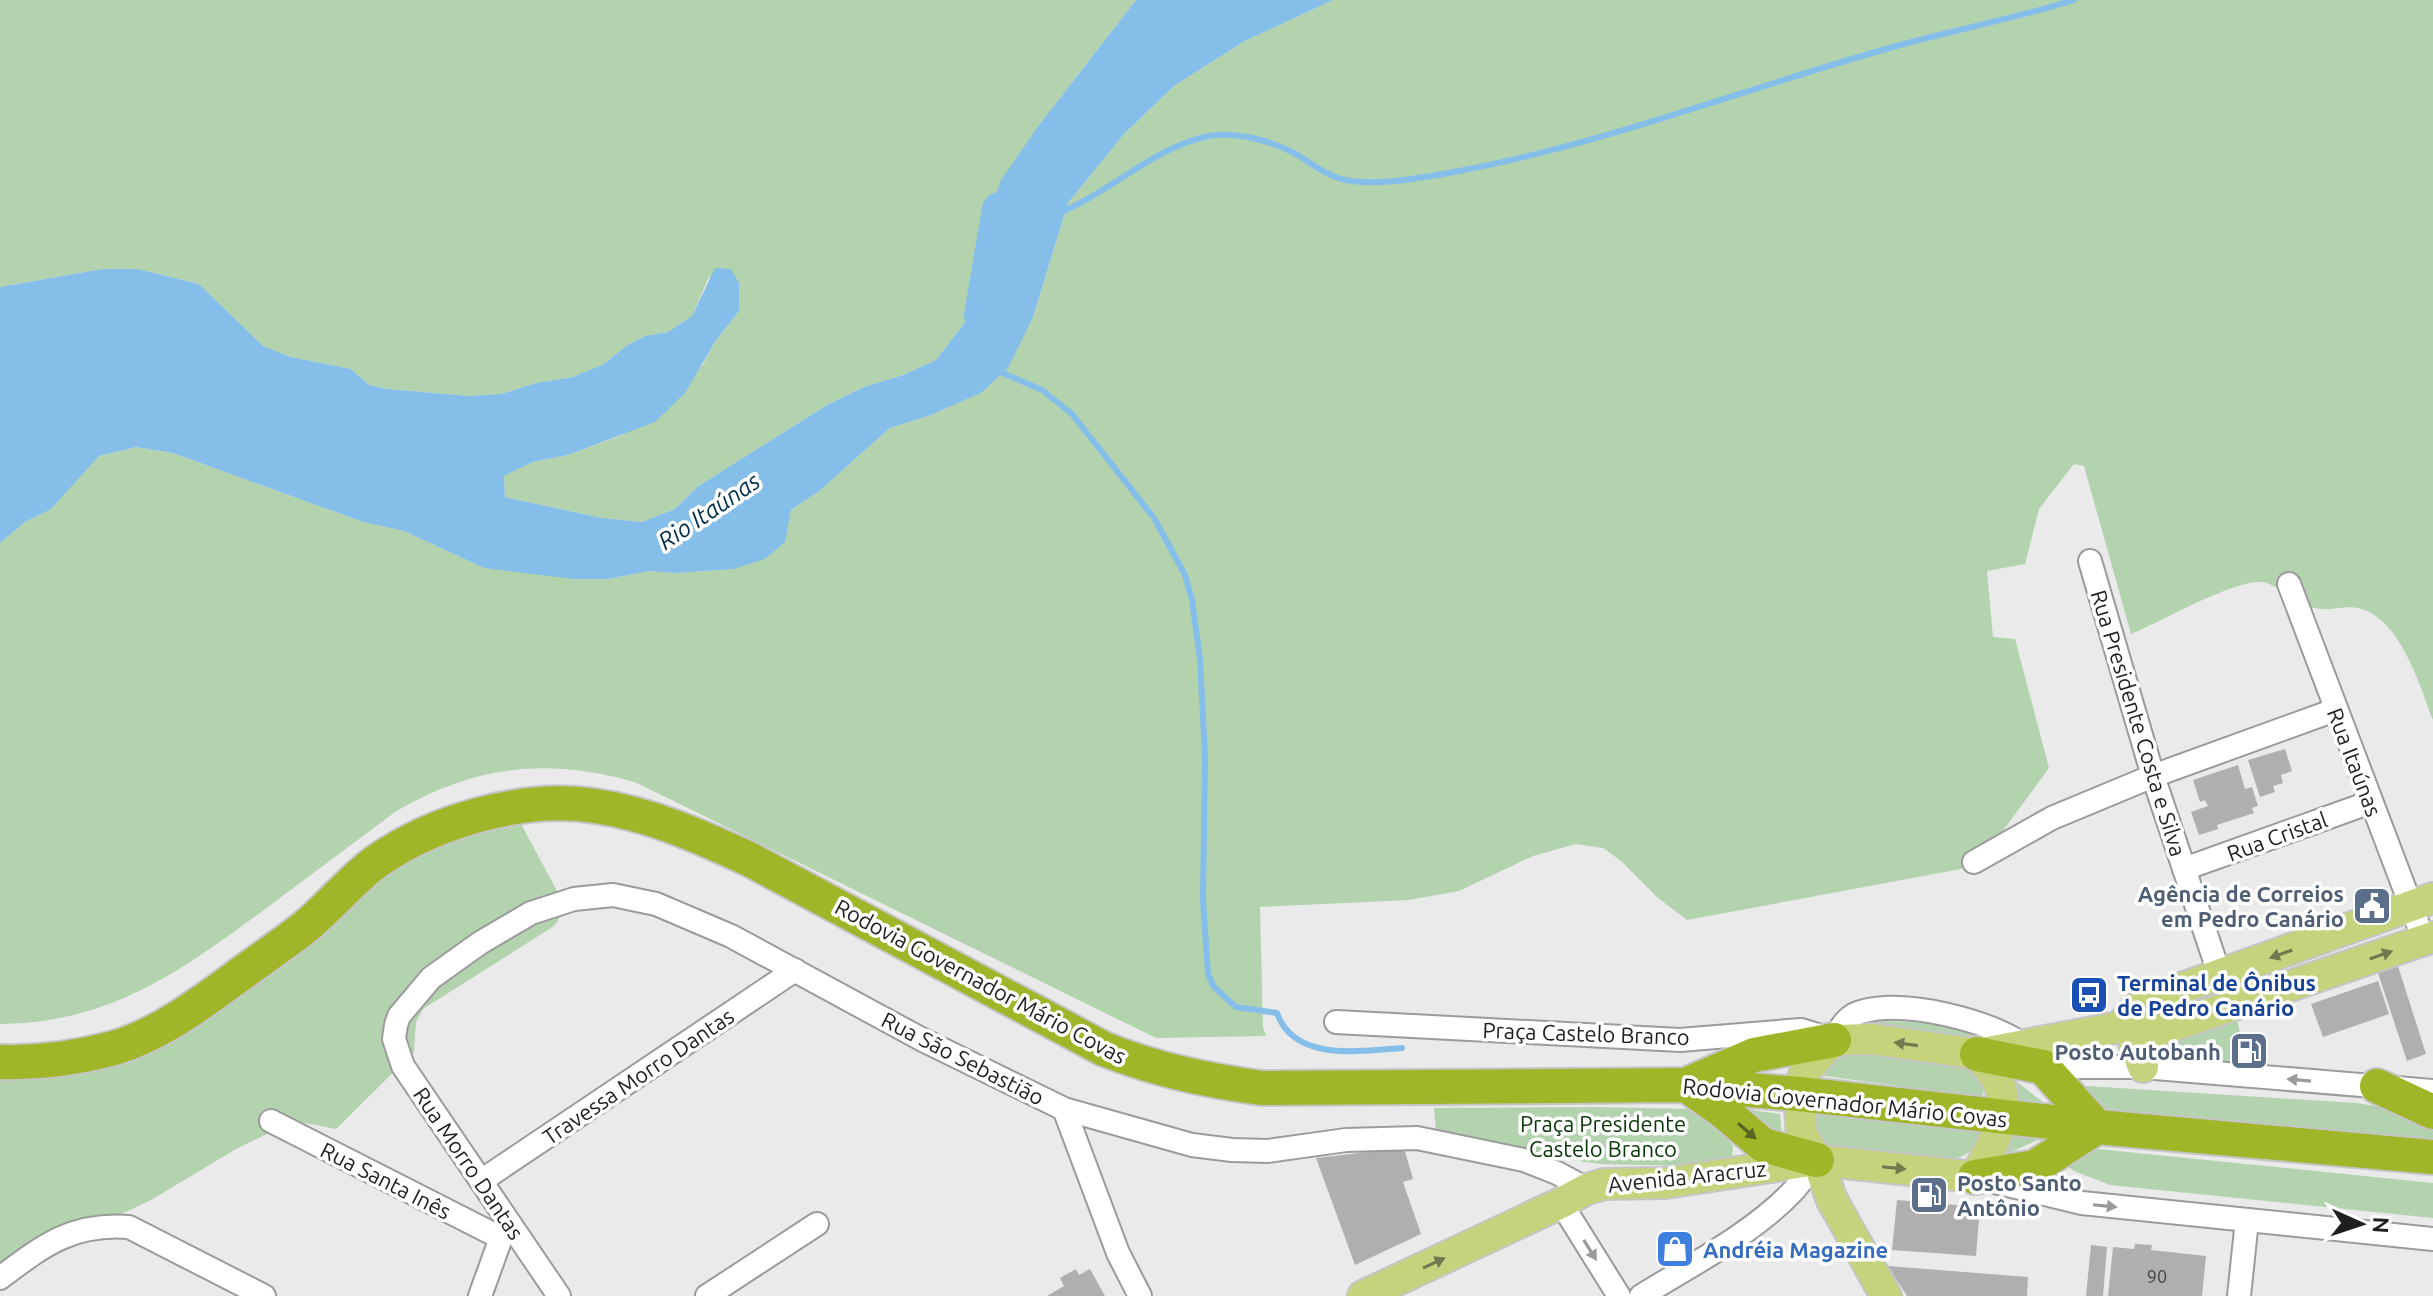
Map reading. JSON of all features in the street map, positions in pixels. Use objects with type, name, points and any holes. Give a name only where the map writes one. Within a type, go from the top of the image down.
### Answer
[{"type":"highway","name":"Rodovia Governador Mário Covas","points":[[0,1062],[28,1063],[87,1054],[116,1047],[161,1027],[206,999],[304,928],[374,863],[414,839],[477,815],[531,805],[591,805],[645,816],[695,834],[749,859],[1104,1049],[1148,1067],[1203,1080],[1261,1088],[1686,1085],[2433,1157]]},
{"type":"highway","points":[[1686,1085],[1754,1055],[1834,1040]]},
{"type":"highway","points":[[1975,1177],[2035,1167],[2097,1127],[2033,1056],[1977,1054]]},
{"type":"highway","points":[[1686,1085],[1763,1145],[1817,1160]]},
{"type":"highway","points":[[2377,1086],[2433,1112]]},
{"type":"main road","points":[[2143,1067],[2127,1029],[2136,1008],[2143,1003],[2421,902]]},
{"type":"main road","points":[[2033,1056],[2127,1029],[2164,1030],[2428,939]]},
{"type":"main road","name":"Praça Castelo Branco","points":[[1834,1040],[1872,1039],[1977,1054]]},
{"type":"main road","points":[[1834,1040],[1805,1071],[1799,1094],[1802,1135],[1817,1160],[1832,1200],[1886,1296]]},
{"type":"main road","points":[[1817,1160],[1975,1177],[1994,1140],[2000,1117],[2000,1085],[1977,1054]]},
{"type":"main road","name":"Avenida Aracruz","points":[[1363,1296],[1574,1196],[1621,1183],[1665,1183],[1817,1160]]},
{"type":"street","name":"Rua Presidente Costa e Silva","points":[[2090,561],[2153,776],[2220,976]]},
{"type":"street","name":"Rua Itaúnas","points":[[2289,584],[2371,802],[2421,902],[2428,939]]},
{"type":"street","points":[[1974,862],[2052,818],[2153,776],[2335,710]]},
{"type":"street","name":"Rua Cristal","points":[[2184,869],[2371,802]]},
{"type":"street","name":"Rua São Sebastião","points":[[396,1025],[399,1016],[431,978],[531,913],[574,899],[613,895],[656,904],[731,936],[923,1040],[1064,1109],[1192,1145],[1232,1150],[1268,1151],[1359,1139],[1417,1138],[1524,1160],[1557,1173],[1574,1196]]},
{"type":"street","name":"Travessa Morro Dantas","points":[[481,1181],[795,970]]},
{"type":"street","points":[[1834,1040],[1845,1021],[1863,1011],[1902,1008],[1979,1022],[2033,1056],[2433,1091]]},
{"type":"street","name":"Praça Castelo Branco","points":[[1336,1022],[1680,1040],[1801,1030],[1834,1040]]},
{"type":"street","name":"Rua Morro Dantas","points":[[396,1025],[394,1039],[403,1066],[481,1181],[504,1228],[559,1296]]},
{"type":"street","points":[[1064,1109],[1118,1253],[1140,1296]]},
{"type":"street","name":"Rua Santa Inês","points":[[271,1121],[504,1228]]},
{"type":"street","points":[[1641,1296],[1738,1235],[1770,1211],[1793,1190],[1817,1160]]},
{"type":"street","points":[[1975,1177],[2082,1203],[2433,1239]]},
{"type":"street","points":[[1574,1196],[1619,1296]]},
{"type":"street","points":[[2239,1296],[2247,1220]]},
{"type":"street","points":[[707,1296],[817,1224]]},
{"type":"street","points":[[0,1278],[70,1232],[116,1226],[129,1227],[264,1296]]},
{"type":"street","points":[[480,1296],[504,1228]]},
{"type":"green space","points":[[0,0],[1136,0],[1039,125],[986,219],[993,263],[969,317],[936,360],[903,375],[864,387],[827,405],[697,487],[675,509],[642,522],[602,518],[505,497],[504,476],[533,462],[568,455],[622,435],[702,366],[715,342],[739,311],[709,277],[692,316],[668,332],[645,336],[626,346],[604,364],[573,377],[536,383],[501,394],[469,396],[369,385],[351,369],[291,357],[263,346],[199,284],[138,269],[102,269],[0,287]]},
{"type":"green space","points":[[1333,0],[2433,0],[2433,720],[2415,672],[2397,638],[2373,614],[2358,608],[2315,608],[2267,583],[2255,582],[2220,592],[2131,634],[2084,466],[2074,464],[2039,509],[2025,564],[1987,571],[1993,637],[2015,639],[2049,768],[1977,866],[1687,920],[1603,848],[1576,844],[1533,856],[1459,891],[1409,900],[1260,907],[1263,1027],[1266,1036],[1156,1038],[637,783],[574,770],[513,770],[454,784],[395,812],[206,952],[144,989],[77,1014],[0,1024],[0,543],[25,522],[51,508],[99,456],[136,447],[173,453],[363,522],[404,531],[484,568],[608,579],[649,571],[675,573],[734,569],[791,510],[818,492],[890,428],[931,415],[981,393],[1033,317],[1068,203],[1124,134],[1174,86],[1243,42]]},
{"type":"green space","points":[[519,820],[566,908],[554,926],[423,1009],[416,1022],[414,1052],[336,1129],[294,1121],[236,1149],[151,1200],[0,1271],[0,1075],[66,1070],[451,831]]},
{"type":"green space","points":[[2237,1019],[2247,1066],[2156,1055],[2156,1048],[2161,1043]]},
{"type":"green space","points":[[1865,1022],[1947,1025],[1976,1039],[1861,1028]]},
{"type":"green space","points":[[1843,1049],[1969,1065],[1983,1083],[1982,1097],[1817,1075]]},
{"type":"green space","points":[[2012,1078],[2044,1103],[2013,1099]]},
{"type":"green space","points":[[2087,1086],[2382,1107],[2433,1128],[2433,1144],[2271,1124],[2098,1108],[2078,1089]]},
{"type":"green space","name":"Praça Presidente Castelo Branco","points":[[1434,1108],[1696,1109],[1722,1127],[1733,1146],[1732,1161],[1729,1167],[1601,1164],[1531,1154],[1436,1132]]},
{"type":"green space","points":[[1743,1109],[1780,1114],[1782,1140]]},
{"type":"green space","points":[[1810,1114],[1979,1132],[1971,1150],[1955,1158],[1822,1145]]},
{"type":"green space","points":[[2008,1136],[2040,1139],[2002,1156]]},
{"type":"green space","points":[[2088,1148],[2433,1183],[2433,1218],[2110,1185],[2069,1167],[2069,1159]]},
{"type":"water","points":[[1136,0],[1333,0],[1243,42],[1174,86],[1124,134],[1068,203],[1033,317],[1008,368],[981,393],[931,415],[890,428],[818,492],[791,510],[785,542],[765,559],[734,569],[675,573],[649,571],[608,579],[574,579],[484,568],[404,531],[363,522],[173,453],[136,447],[99,456],[51,509],[25,522],[0,543],[0,287],[102,269],[138,269],[199,284],[263,346],[291,357],[351,369],[369,385],[469,396],[501,394],[536,383],[573,377],[604,364],[626,346],[645,336],[668,332],[692,316],[715,268],[731,269],[739,283],[739,311],[715,342],[685,393],[655,422],[568,455],[533,462],[504,476],[505,497],[602,518],[642,522],[675,509],[697,487],[827,405],[864,387],[903,375],[936,360],[969,317],[993,263],[986,219],[1001,180],[1039,125]]},
{"type":"building","points":[[2285,749],[2292,771],[2281,775],[2283,783],[2273,786],[2275,792],[2260,797],[2248,760]]},
{"type":"building","points":[[2238,765],[2245,789],[2252,787],[2258,806],[2252,808],[2254,813],[2217,825],[2218,829],[2199,835],[2191,812],[2208,806],[2205,800],[2200,802],[2193,780]]},
{"type":"building","points":[[2397,963],[2426,1054],[2407,1061],[2377,970]]},
{"type":"building","points":[[2378,981],[2389,1014],[2323,1037],[2311,1004]]},
{"type":"building","points":[[1404,1148],[1413,1179],[1403,1182],[1421,1234],[1355,1265],[1316,1158]]},
{"type":"building","points":[[1897,1200],[1980,1207],[1976,1256],[1892,1250]]},
{"type":"building","points":[[2135,1244],[2152,1245],[2151,1250],[2206,1256],[2202,1296],[2108,1296],[2113,1247],[2134,1249]]},
{"type":"building","points":[[2091,1245],[2107,1247],[2103,1296],[2086,1296]]},
{"type":"building","points":[[1888,1266],[2028,1277],[2027,1296],[1907,1296]]},
{"type":"building","points":[[1076,1269],[1079,1275],[1090,1269],[1105,1296],[1047,1296],[1064,1286],[1060,1278]]},
{"type":"waterway","points":[[1059,213],[1170,149],[1209,136],[1231,135],[1265,141],[1296,154],[1332,176],[1351,181],[1383,182],[1418,178],[1573,145],[1893,47],[2074,0]]},
{"type":"waterway","name":"Rio Itaúnas","points":[[981,315],[999,209]]},
{"type":"waterway","points":[[998,371],[1042,390],[1072,414],[1154,518],[1185,575],[1192,600],[1200,659],[1205,756],[1203,900],[1208,974],[1214,987],[1236,1007],[1277,1013],[1286,1029],[1298,1040],[1313,1046],[1348,1051],[1402,1048]]},
{"type":"place","name":"Agência de Correios em Pedro Canário","points":[[2372,906]]},
{"type":"place","name":"Terminal de Ônibus de Pedro Canário","points":[[2089,995]]},
{"type":"place","name":"Posto Autobanh","points":[[2249,1051]]},
{"type":"place","name":"Posto Santo Antônio","points":[[1929,1195]]},
{"type":"place","name":"Andréia Magazine","points":[[1675,1249]]}]
